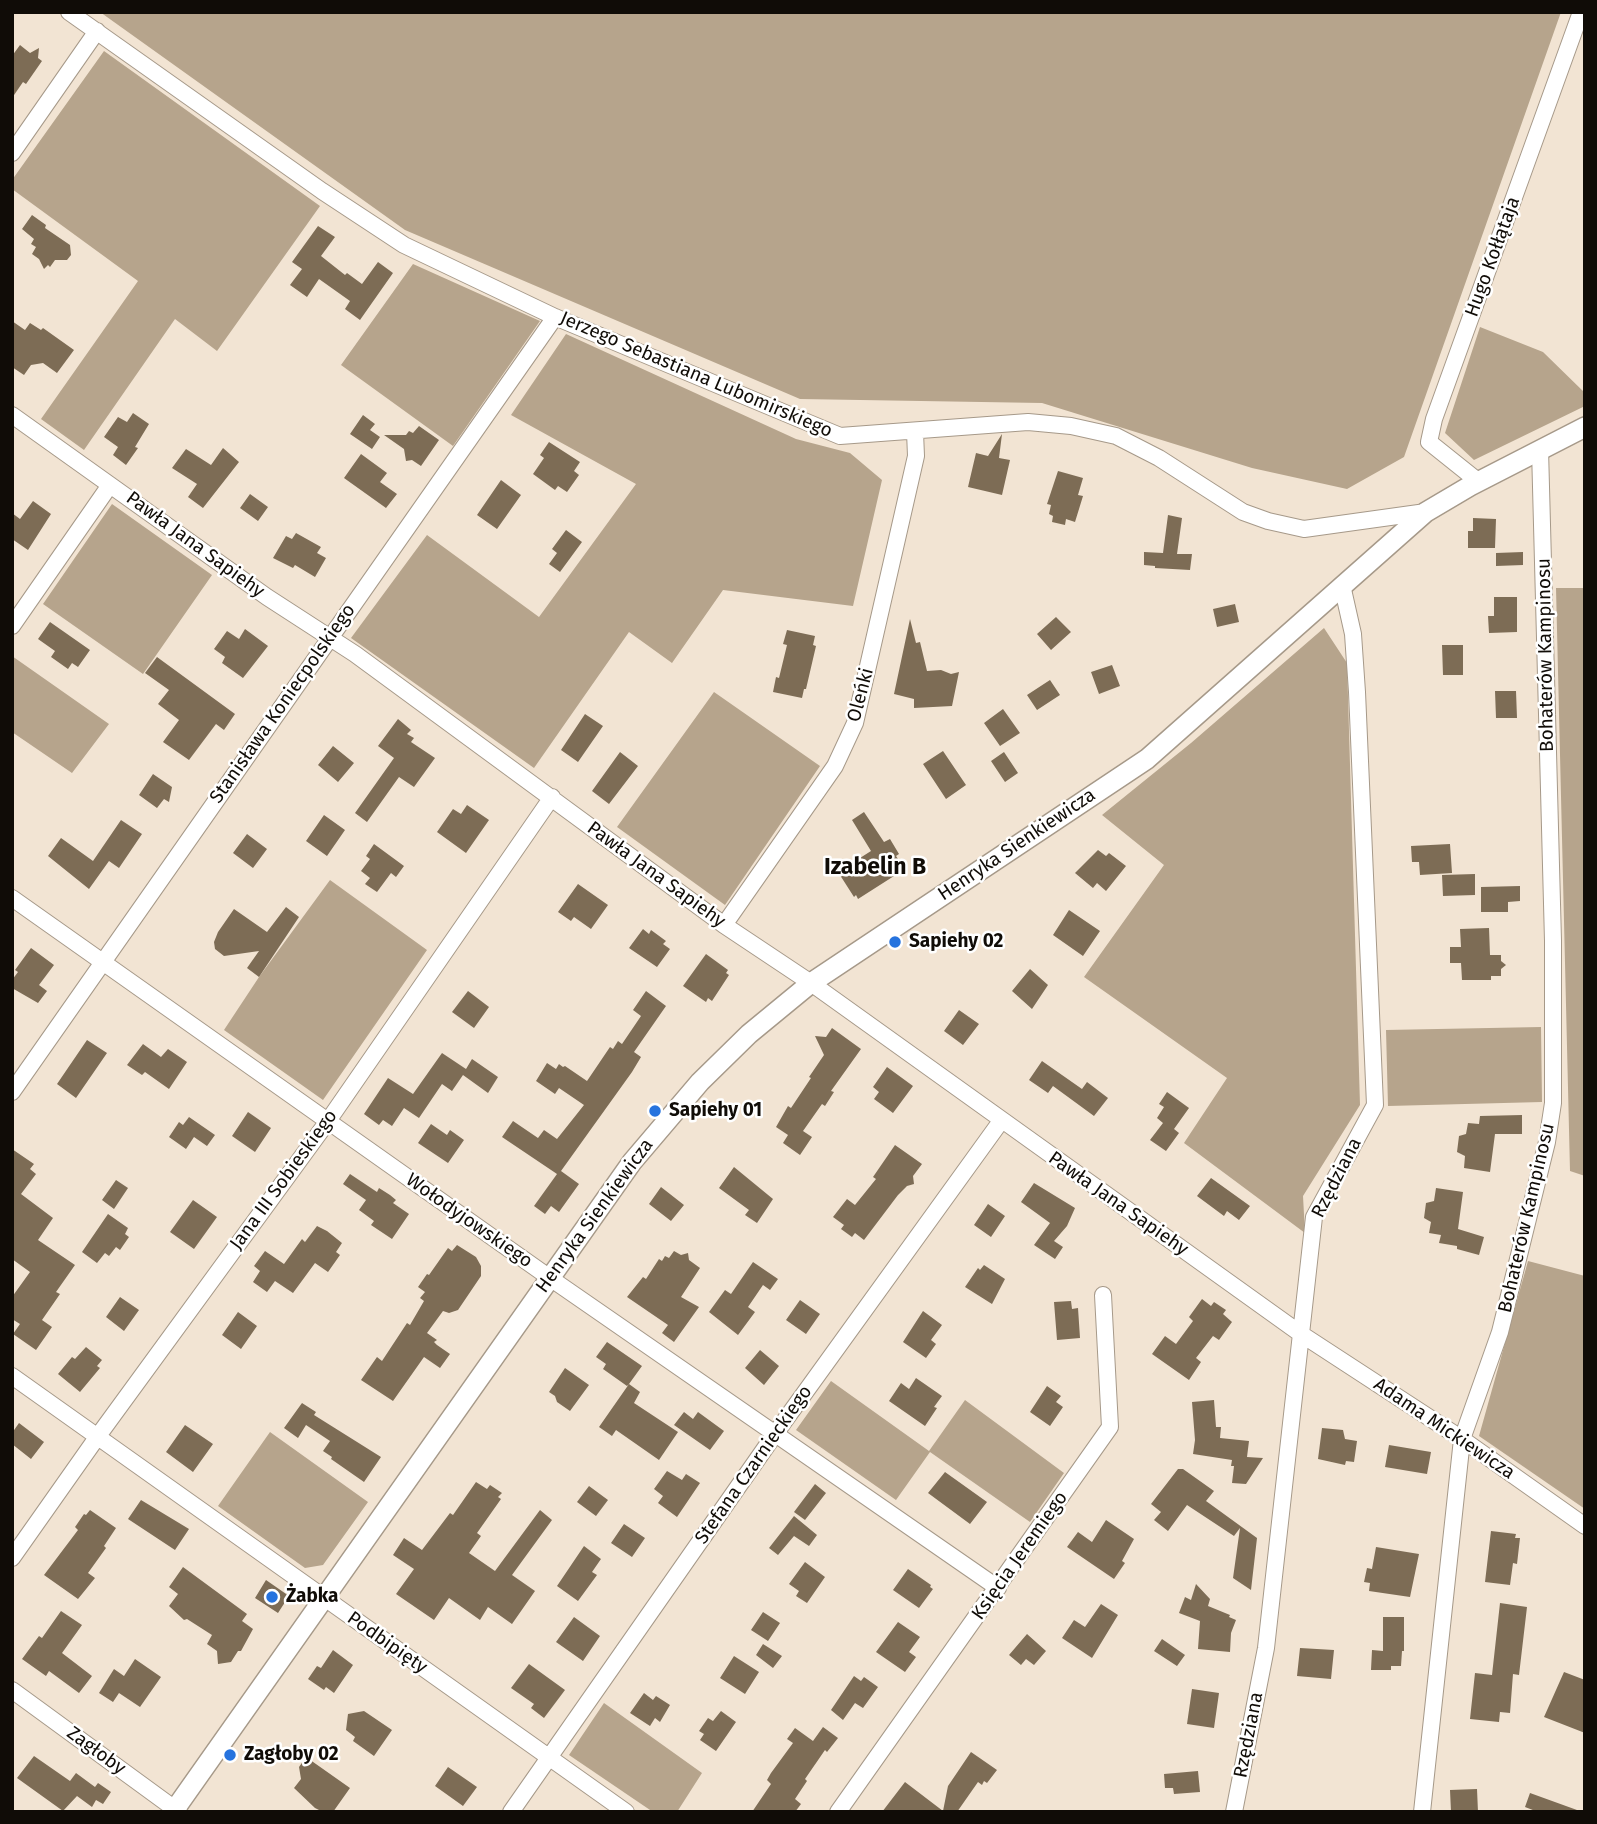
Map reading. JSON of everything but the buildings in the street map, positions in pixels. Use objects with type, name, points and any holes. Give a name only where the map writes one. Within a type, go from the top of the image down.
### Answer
[{"type":"street","name":"Jerzego Sebastiana Lubomirskiego","points":[[69,12],[322,191],[404,245],[555,317],[840,436],[1028,422],[1071,426],[1116,436],[1159,458],[1243,512],[1268,521],[1304,529],[1426,512]]},
{"type":"street","name":"Hugo Kołłątaja","points":[[1479,482],[1429,442],[1434,419],[1581,12]]},
{"type":"street","points":[[12,153],[97,30]]},
{"type":"street","name":"Stanisława Koniecpolskiego","points":[[12,1093],[555,317]]},
{"type":"street","name":"Pawła Jana Sapiehy","points":[[12,415],[329,639],[355,654],[724,925],[811,983],[1301,1334]]},
{"type":"street","name":"Henryka Sienkiewicza","points":[[176,1811],[632,1162],[700,1082],[749,1034],[811,983],[1147,759],[1426,512],[1585,427]]},
{"type":"street","name":"Oleńki","points":[[724,925],[835,766],[855,723],[916,456],[915,432]]},
{"type":"street","name":"Bohaterów Kampinosu","points":[[1422,1812],[1462,1439],[1500,1332],[1547,1142],[1553,1102],[1553,982],[1540,449]]},
{"type":"street","points":[[12,626],[110,485]]},
{"type":"street","name":"Rzędziana","points":[[1234,1812],[1266,1648],[1314,1217],[1375,1105],[1356,680],[1353,634],[1342,585]]},
{"type":"street","name":"Jana III Sobieskiego","points":[[12,1559],[98,1436],[328,1121],[552,797]]},
{"type":"street","name":"Wołodyjowskiego","points":[[12,898],[550,1278],[998,1588]]},
{"type":"street","name":"Stefana Czarnieckiego","points":[[511,1812],[775,1434],[1001,1121]]},
{"type":"street","name":"Księcia Jeremiego","points":[[838,1812],[1110,1427],[1103,1295]]},
{"type":"street","name":"Adama Mickiewicza","points":[[1301,1334],[1462,1439],[1585,1526]]},
{"type":"street","name":"Podbipięty","points":[[12,1376],[626,1812]]},
{"type":"street","name":"Zagłoby","points":[[12,1690],[176,1811]]},
{"type":"street","points":[[852,1793],[857,1812]]},
{"type":"shaded area","points":[[100,12],[1561,12],[1404,457],[1347,489],[1252,468],[1042,403],[800,399],[405,230]]},
{"type":"shaded area","points":[[104,51],[320,206],[217,351],[175,319],[84,450],[41,419],[138,281],[12,189],[12,180]]},
{"type":"shaded area","points":[[413,264],[540,321],[453,446],[341,365]]},
{"type":"shaded area","points":[[1480,327],[1543,352],[1585,393],[1585,406],[1474,460],[1445,433]]},
{"type":"shaded area","points":[[566,334],[796,439],[850,453],[882,480],[853,606],[723,590],[672,663],[629,632],[534,768],[351,638],[427,535],[539,617],[636,484],[511,415]]},
{"type":"shaded area","points":[[112,504],[212,575],[143,674],[43,604]]},
{"type":"shaded area","points":[[1556,588],[1585,588],[1585,1176],[1570,1171]]},
{"type":"shaded area","points":[[1324,628],[1347,663],[1360,1105],[1303,1196],[1305,1233],[1184,1143],[1227,1078],[1084,977],[1164,865],[1102,815],[1191,743]]},
{"type":"shaded area","points":[[12,656],[109,724],[72,773],[12,732]]},
{"type":"shaded area","points":[[714,692],[820,766],[725,905],[617,827]]},
{"type":"shaded area","points":[[330,880],[427,950],[323,1100],[224,1030]]},
{"type":"shaded area","points":[[1541,1027],[1542,1102],[1388,1106],[1386,1030]]},
{"type":"shaded area","points":[[1528,1261],[1585,1276],[1585,1509],[1479,1436]]},
{"type":"shaded area","points":[[831,1381],[929,1451],[965,1400],[1064,1473],[1030,1522],[930,1452],[896,1500],[796,1430]]},
{"type":"shaded area","points":[[270,1432],[368,1502],[323,1565],[305,1568],[218,1506]]},
{"type":"shaded area","points":[[604,1703],[702,1773],[677,1812],[653,1812],[569,1755]]},
{"type":"place","name":"Sapiehy 02","points":[[895,942]]},
{"type":"place","name":"Sapiehy 01","points":[[655,1111]]},
{"type":"place","name":"Żabka","points":[[272,1597]]},
{"type":"place","name":"Zagłoby 02","points":[[230,1755]]},
{"type":"district","name":"Izabelin B","points":[[875,868]]}]
